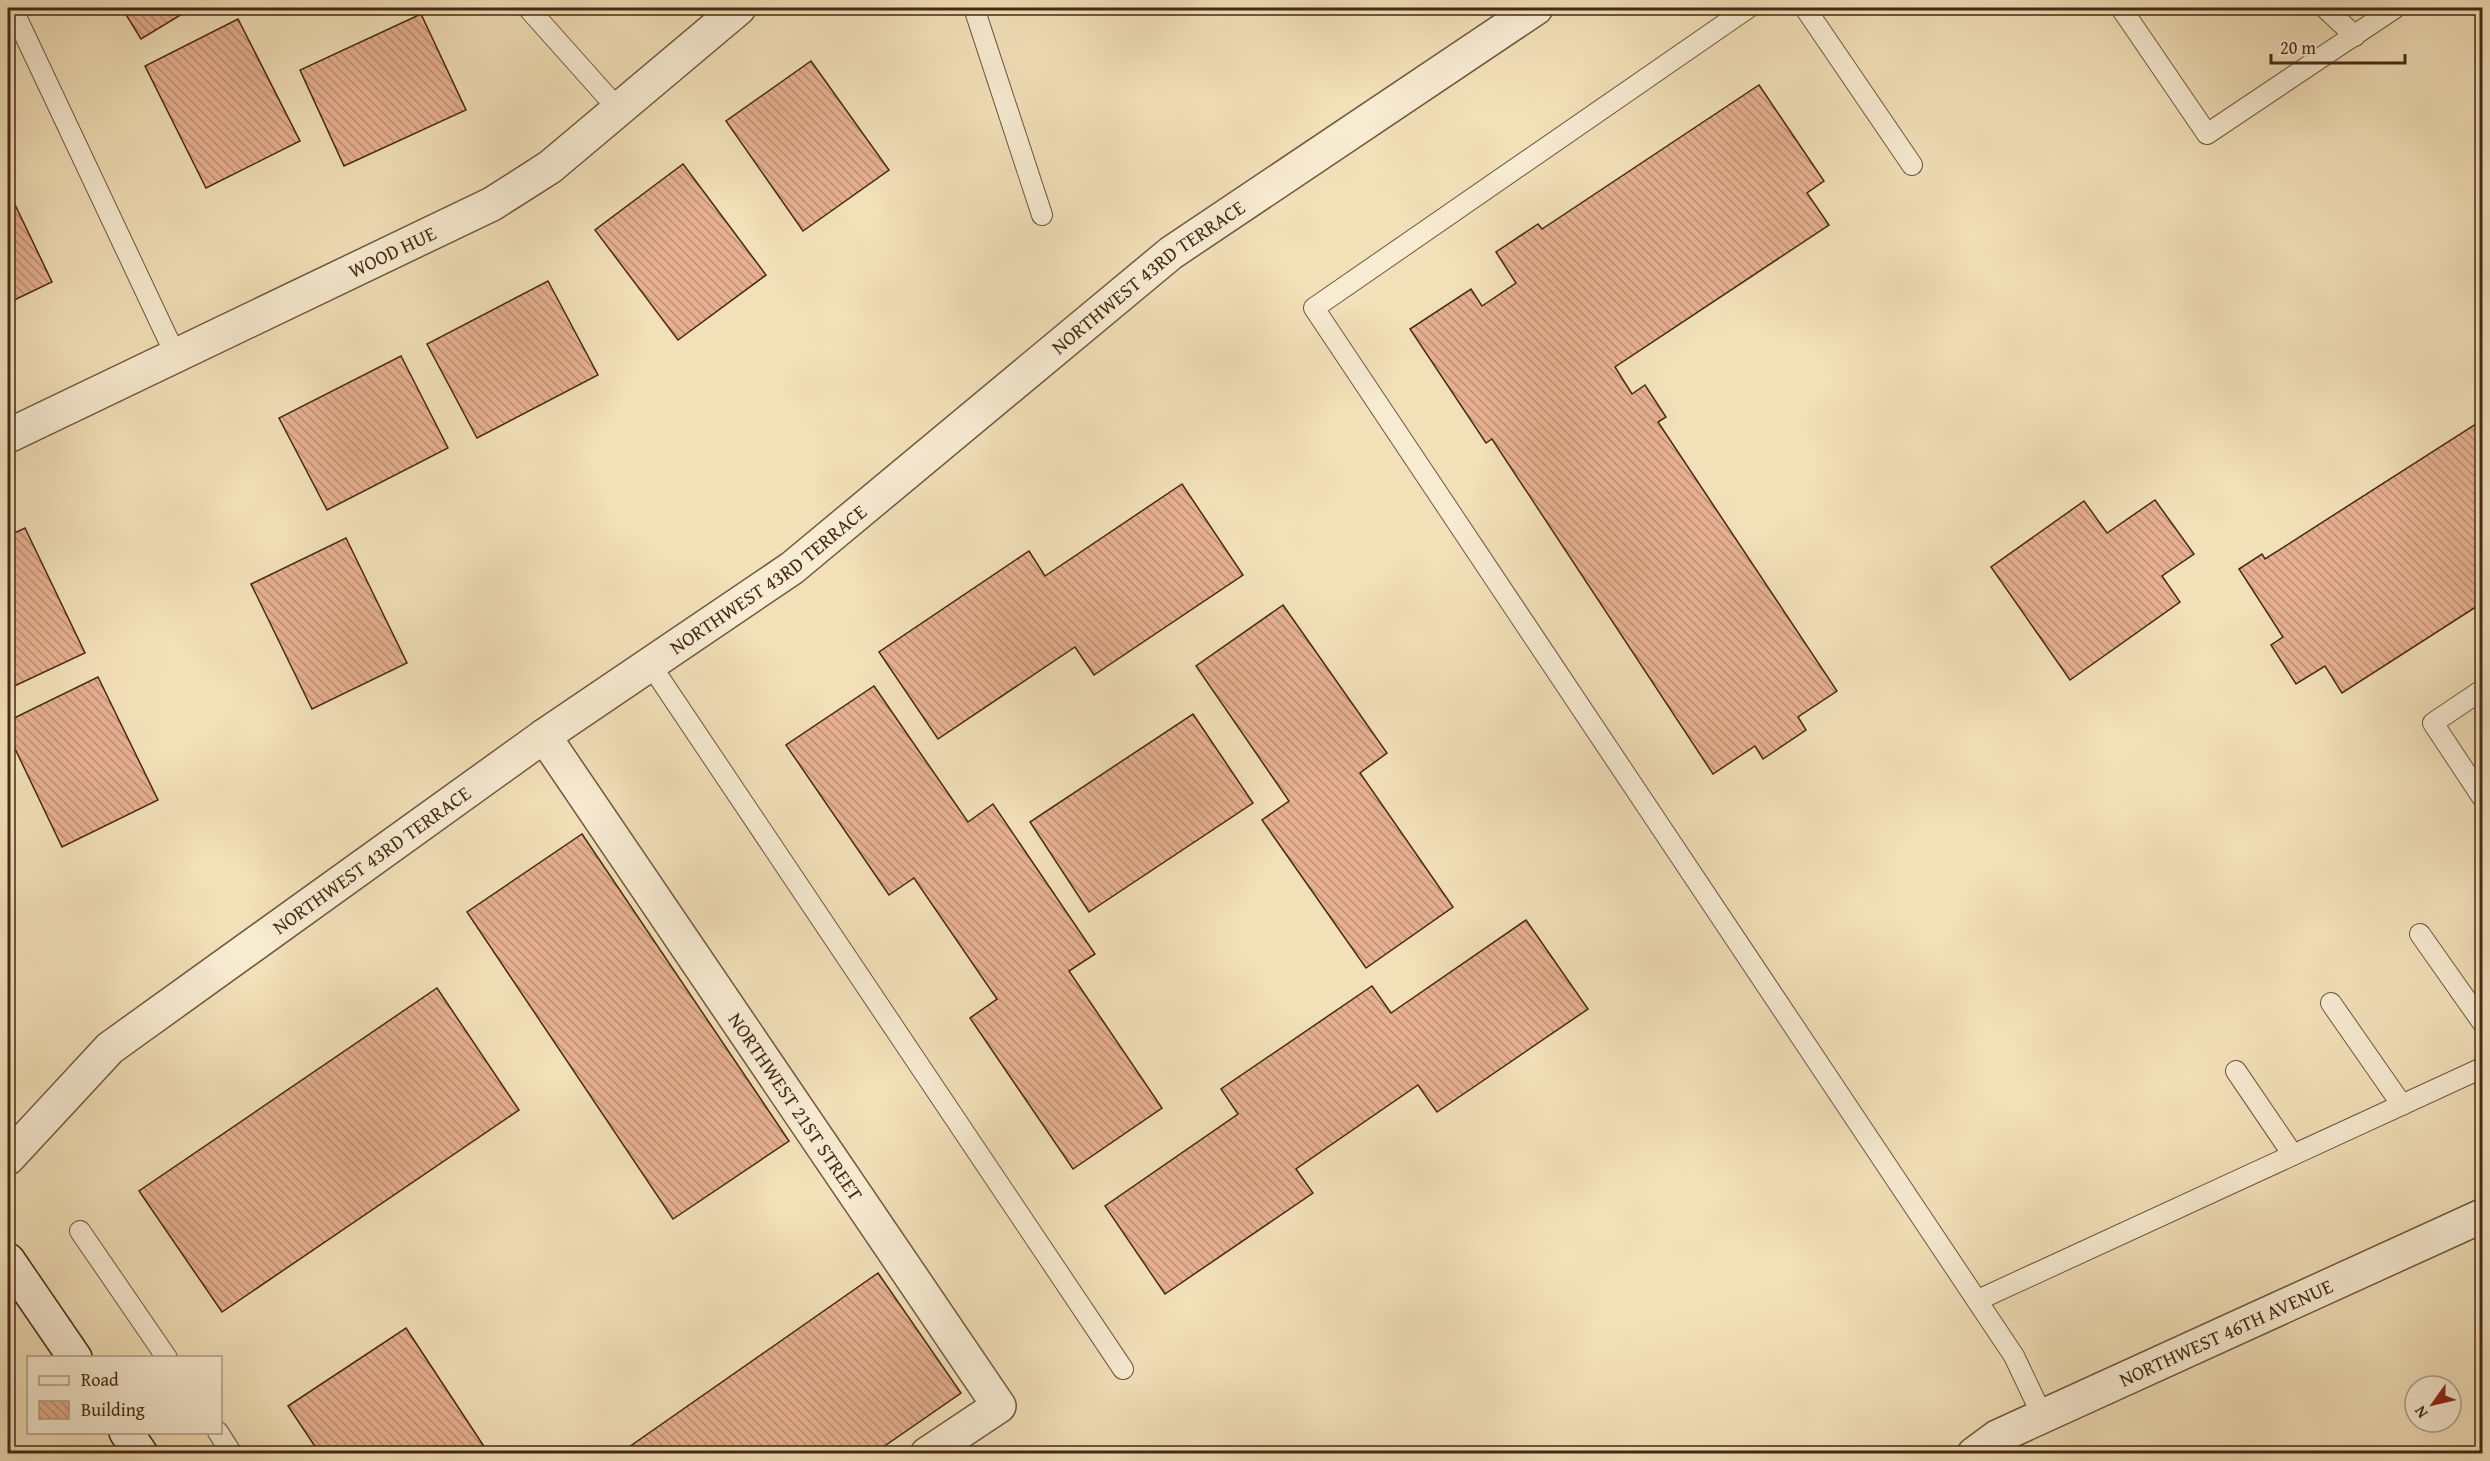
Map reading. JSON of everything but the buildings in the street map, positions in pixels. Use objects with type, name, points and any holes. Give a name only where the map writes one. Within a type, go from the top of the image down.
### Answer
[{"type":"street","name":"WOOD HUE","points":[[8,436],[492,204],[550,167],[739,8]]},
{"type":"street","name":"NORTHWEST 43RD TERRACE","points":[[8,1158],[110,1048],[544,736],[792,568],[1171,253],[1536,8]]},
{"type":"street","name":"NORTHWEST 21ST STREET","points":[[544,736],[999,1406],[927,1454]]},
{"type":"street","name":"NORTHWEST 46TH AVENUE","points":[[1974,1454],[1997,1437],[2482,1216]]},
{"type":"street","points":[[8,1260],[74,1356]]},
{"type":"street","points":[[127,1434],[141,1454]]},
{"type":"lane","points":[[12,8],[176,356]]},
{"type":"lane","points":[[528,8],[618,109]]},
{"type":"lane","points":[[974,8],[1042,214]]},
{"type":"lane","points":[[1748,8],[1314,308],[1978,1300],[2014,1356],[2043,1417]]},
{"type":"lane","points":[[1805,8],[1912,165]]},
{"type":"lane","points":[[2121,8],[2207,134],[2395,8]]},
{"type":"lane","points":[[2325,8],[2355,36]]},
{"type":"lane","points":[[650,664],[1123,1369]]},
{"type":"lane","points":[[2482,690],[2433,723],[2482,797]]},
{"type":"lane","points":[[2420,934],[2482,1022]]},
{"type":"lane","points":[[2331,1003],[2402,1105]]},
{"type":"lane","points":[[1978,1300],[2482,1068]]},
{"type":"lane","points":[[2236,1071],[2294,1155]]},
{"type":"lane","points":[[81,1231],[166,1356]]},
{"type":"lane","points":[[219,1434],[232,1454]]}]
